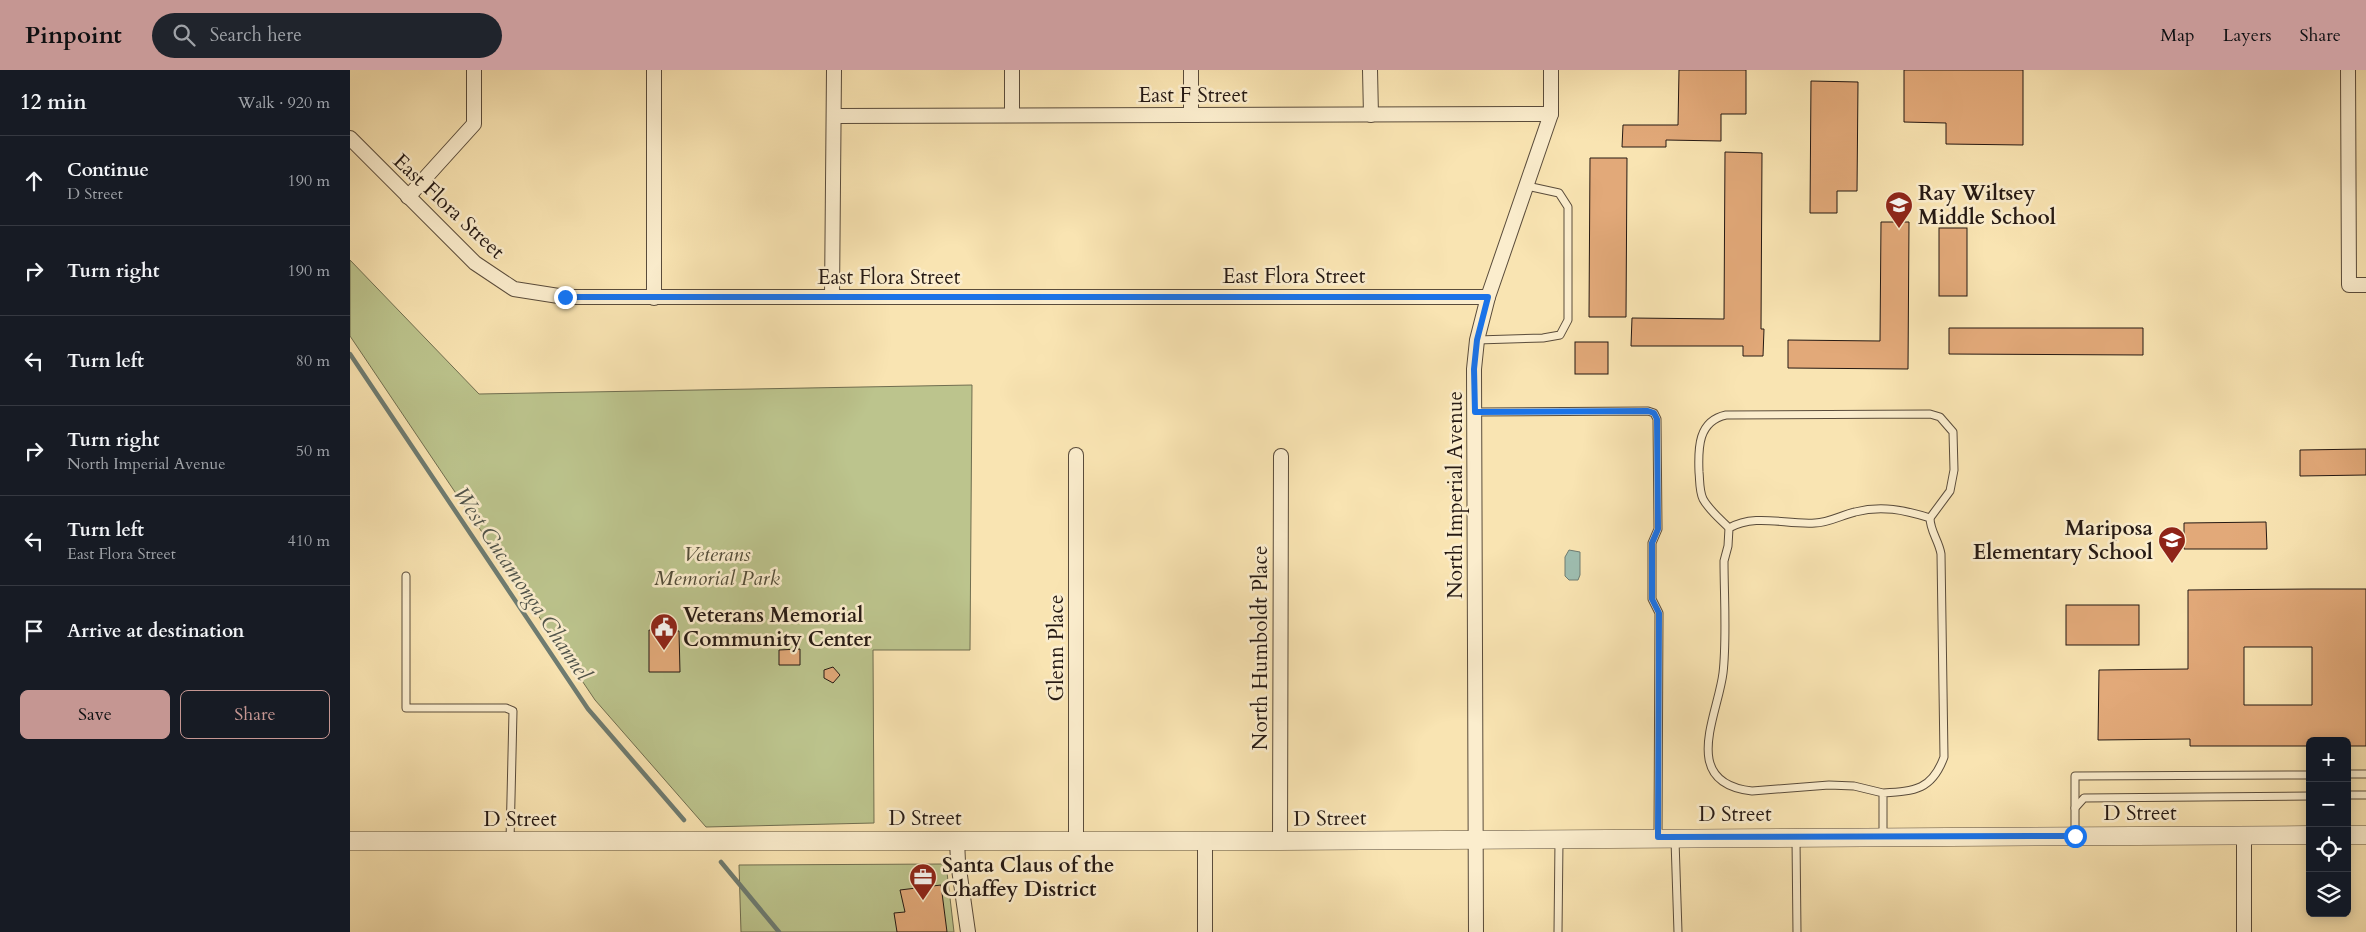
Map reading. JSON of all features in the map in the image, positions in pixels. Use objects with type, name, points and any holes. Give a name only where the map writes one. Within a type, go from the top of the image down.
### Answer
[{"type":"street","points":[[408,197],[474,124],[474,70]]},
{"type":"street","points":[[654,70],[654,298]]},
{"type":"street","points":[[832,297],[834,70]]},
{"type":"street","points":[[1012,70],[1012,115]]},
{"type":"street","points":[[1191,70],[1191,115]]},
{"type":"street","points":[[1370,70],[1370,115]]},
{"type":"street","name":"North Imperial Avenue","points":[[1476,932],[1474,369],[1477,340],[1488,297],[1551,114],[1551,70]]},
{"type":"street","points":[[2348,70],[2349,285],[2366,285]]},
{"type":"street","name":"East F Street","points":[[834,116],[1551,114]]},
{"type":"street","name":"East Flora Street","points":[[350,138],[475,264],[514,289],[565,297],[1488,297]]},
{"type":"street","name":"Glenn Place","points":[[1076,456],[1076,841]]},
{"type":"street","name":"North Humboldt Place","points":[[1280,456],[1280,841]]},
{"type":"street","points":[[2244,835],[2244,932]]},
{"type":"street","name":"D Street","points":[[350,841],[1280,841],[1658,837],[2306,835]]},
{"type":"street","points":[[2351,835],[2366,835]]},
{"type":"street","points":[[957,840],[958,862],[968,932]]},
{"type":"street","points":[[1205,840],[1205,932]]},
{"type":"lane","points":[[1477,340],[1543,338],[1560,335],[1568,320],[1568,207],[1559,192],[1527,186]]},
{"type":"lane","points":[[1475,412],[1648,411],[1654,413],[1657,419],[1658,529],[1652,543],[1652,599],[1659,613],[1658,837]]},
{"type":"lane","points":[[1921,413],[1940,416],[1953,432],[1954,480],[1945,498],[1930,518],[1941,554],[1944,757],[1940,769],[1923,786],[1910,791],[1883,793],[1854,786],[1829,785],[1752,791],[1740,790],[1728,785],[1713,768],[1707,748],[1711,719],[1723,671],[1724,561],[1728,546],[1729,528],[1710,509],[1700,491],[1698,452],[1704,430],[1709,422],[1726,414],[1921,413]]},
{"type":"lane","points":[[1729,528],[1740,523],[1768,519],[1793,523],[1818,523],[1875,508],[1890,508],[1930,518]]},
{"type":"lane","points":[[406,576],[406,708],[506,708],[513,711],[510,842]]},
{"type":"lane","points":[[2351,774],[2366,774]]},
{"type":"lane","points":[[2075,836],[2075,776],[2306,775]]},
{"type":"lane","points":[[1883,793],[1883,836]]},
{"type":"lane","points":[[2351,795],[2366,795]]},
{"type":"lane","points":[[2075,808],[2084,798],[2306,796]]},
{"type":"lane","points":[[1675,837],[1678,932]]},
{"type":"lane","points":[[1796,837],[1797,932]]},
{"type":"lane","points":[[1558,932],[1559,838]]},
{"type":"green space","name":"Veterans Memorial Park","points":[[350,260],[479,394],[972,385],[970,650],[873,650],[874,823],[706,827],[595,700],[350,336]]},
{"type":"green space","points":[[946,864],[954,932],[741,932],[739,865]]},
{"type":"shaded area","points":[[1569,550],[1580,552],[1580,575],[1578,580],[1569,580],[1565,576],[1565,557]]},
{"type":"building","points":[[1679,70],[1746,70],[1746,114],[1721,114],[1721,141],[1666,140],[1666,147],[1622,147],[1623,125],[1678,125]]},
{"type":"building","points":[[1904,70],[2023,70],[2023,145],[1946,144],[1946,123],[1904,122]]},
{"type":"building","points":[[1811,81],[1858,82],[1857,191],[1837,191],[1837,213],[1810,213]]},
{"type":"building","points":[[1725,152],[1762,153],[1761,329],[1764,329],[1763,356],[1743,356],[1743,346],[1631,346],[1632,318],[1724,319]]},
{"type":"building","points":[[1590,158],[1627,158],[1626,317],[1589,317]]},
{"type":"building","points":[[1881,222],[1909,222],[1908,369],[1788,368],[1788,340],[1880,341]]},
{"type":"building","points":[[1939,228],[1967,228],[1967,296],[1939,296]]},
{"type":"building","points":[[1949,328],[2143,328],[2143,355],[1949,354]]},
{"type":"building","points":[[1575,342],[1608,342],[1608,374],[1575,374]]},
{"type":"building","points":[[2366,449],[2366,475],[2300,476],[2300,450]]},
{"type":"building","points":[[2266,522],[2267,549],[2184,549],[2184,523]]},
{"type":"building","points":[[2366,589],[2366,746],[2351,746],[2351,737],[2306,737],[2306,746],[2190,746],[2190,739],[2098,740],[2099,670],[2188,669],[2188,590]],"holes":[[[2244,647],[2312,647],[2312,705],[2244,705]]]},
{"type":"building","points":[[2066,605],[2139,605],[2139,645],[2066,645]]},
{"type":"building","name":"Veterans Memorial Community Center","points":[[649,630],[679,631],[680,672],[649,672]]},
{"type":"building","points":[[800,649],[800,665],[779,665],[779,650]]},
{"type":"building","points":[[833,667],[840,675],[833,683],[824,678],[824,670]]},
{"type":"building","name":"Santa Claus of the Chaffey District","points":[[941,885],[947,932],[897,932],[894,913],[905,912],[900,890]]},
{"type":"waterway","name":"West Cucamonga Channel","points":[[350,354],[588,709],[684,820]]},
{"type":"waterway","name":"West Cucamonga Channel","points":[[721,862],[779,932]]},
{"type":"place","name":"Ray Wiltsey Middle School","points":[[1899,229]]},
{"type":"place","name":"Mariposa Elementary School","points":[[2172,564]]},
{"type":"place","name":"Veterans Memorial Community Center","points":[[664,651]]},
{"type":"place","name":"Santa Claus of the Chaffey District","points":[[923,901]]},
{"type":"route","points":[[565,297],[1488,297],[1477,340],[1474,369],[1475,412],[1648,411],[1654,413],[1657,419],[1658,529],[1652,543],[1652,599],[1659,613],[1658,837],[2075,836]]}]
